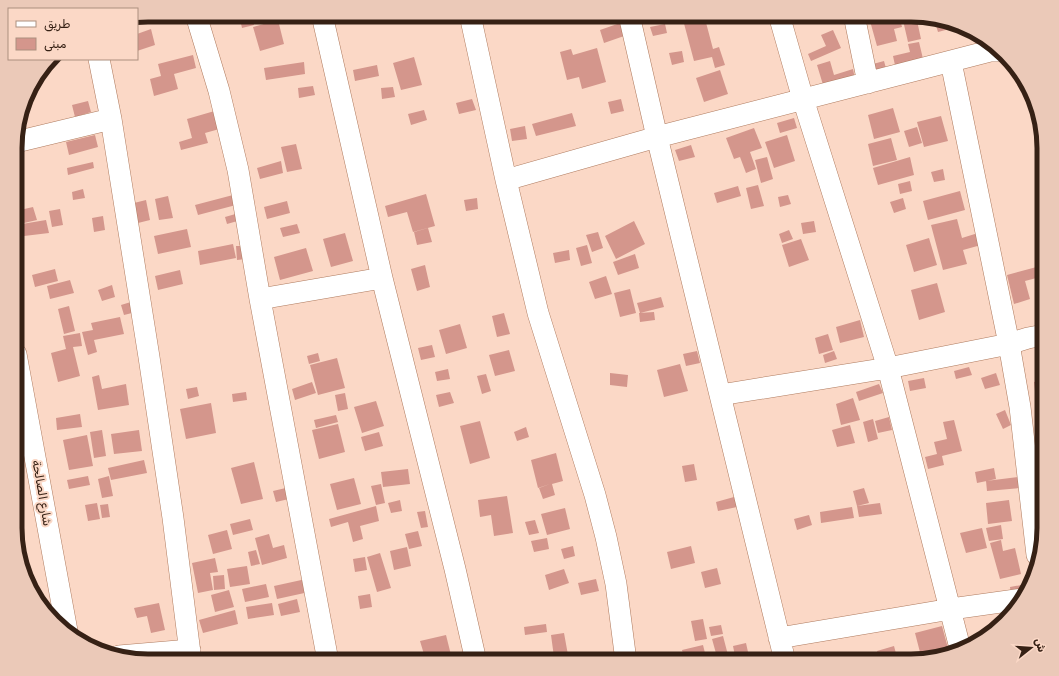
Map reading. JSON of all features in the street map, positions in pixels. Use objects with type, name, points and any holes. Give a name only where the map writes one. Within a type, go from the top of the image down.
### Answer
[{"type":"street","points":[[198,22],[219,91],[238,170],[260,299],[327,654]]},
{"type":"street","points":[[324,22],[382,278],[456,569],[474,654]]},
{"type":"street","points":[[472,22],[506,180],[538,314],[595,495],[606,537],[616,584],[625,654]]},
{"type":"street","points":[[631,22],[783,654]]},
{"type":"street","points":[[780,22],[888,368],[959,644]]},
{"type":"street","points":[[855,22],[868,83]]},
{"type":"street","points":[[506,180],[658,137],[952,62],[989,49]]},
{"type":"street","points":[[99,60],[111,119],[161,436],[190,654]]},
{"type":"street","points":[[952,62],[1009,344],[1020,407],[1036,541]]},
{"type":"street","points":[[22,140],[111,119]]},
{"type":"street","points":[[260,299],[382,278]]},
{"type":"street","points":[[720,395],[888,368],[1009,344],[1037,336]]},
{"type":"street","name":"شارع الصالحة","points":[[22,387],[66,623]]},
{"type":"street","points":[[780,638],[951,609],[1014,600]]},
{"type":"building","points":[[241,22],[253,22],[254,25],[242,28]]},
{"type":"building","points":[[271,22],[278,22],[284,44],[260,51],[253,27]]},
{"type":"building","points":[[623,22],[627,35],[604,43],[600,30]]},
{"type":"building","points":[[684,22],[706,22],[713,49],[719,47],[725,65],[715,68],[712,57],[694,61]]},
{"type":"building","points":[[870,22],[901,22],[902,27],[894,29],[897,41],[877,46]]},
{"type":"building","points":[[903,22],[917,22],[921,39],[908,42]]},
{"type":"building","points":[[665,24],[667,33],[653,36],[650,27]]},
{"type":"building","points":[[936,25],[950,29],[938,32]]},
{"type":"building","points":[[151,29],[155,45],[138,51],[138,34]]},
{"type":"building","points":[[833,30],[841,48],[811,61],[808,54],[826,46],[821,35]]},
{"type":"building","points":[[919,42],[924,63],[896,70],[893,56],[910,52],[908,44]]},
{"type":"building","points":[[597,48],[606,82],[582,89],[579,77],[567,80],[560,52],[571,49],[573,55]]},
{"type":"building","points":[[682,51],[684,62],[672,65],[669,53]]},
{"type":"building","points":[[193,55],[196,68],[174,74],[178,89],[154,96],[150,79],[161,76],[158,64]]},
{"type":"building","points":[[414,57],[422,85],[401,90],[393,63]]},
{"type":"building","points":[[830,61],[834,75],[853,69],[855,79],[824,88],[817,65]]},
{"type":"building","points":[[884,61],[887,72],[876,75],[873,64]]},
{"type":"building","points":[[304,62],[305,74],[266,80],[264,68]]},
{"type":"building","points":[[377,65],[379,76],[355,81],[353,70]]},
{"type":"building","points":[[720,70],[728,94],[704,102],[696,78]]},
{"type":"building","points":[[313,86],[315,95],[299,98],[298,88]]},
{"type":"building","points":[[393,87],[395,97],[382,99],[381,88]]},
{"type":"building","points":[[472,99],[476,110],[459,114],[456,103]]},
{"type":"building","points":[[621,99],[624,111],[611,114],[608,102]]},
{"type":"building","points":[[88,101],[91,112],[75,117],[72,105]]},
{"type":"building","points":[[893,108],[900,132],[874,139],[868,115]]},
{"type":"building","points":[[218,110],[223,128],[205,133],[208,143],[181,150],[179,142],[192,138],[187,119]]},
{"type":"building","points":[[424,110],[427,120],[411,125],[408,114]]},
{"type":"building","points":[[572,113],[576,126],[536,136],[532,124]]},
{"type":"building","points":[[941,116],[948,141],[924,147],[917,122]]},
{"type":"building","points":[[794,118],[797,128],[780,133],[777,123]]},
{"type":"building","points":[[525,126],[527,139],[512,141],[510,129]]},
{"type":"building","points":[[917,127],[922,143],[909,147],[904,131]]},
{"type":"building","points":[[754,128],[762,148],[750,152],[756,169],[746,173],[740,157],[734,159],[726,138]]},
{"type":"building","points":[[95,135],[98,147],[69,155],[66,142]]},
{"type":"building","points":[[787,135],[795,161],[774,168],[765,142]]},
{"type":"building","points":[[891,138],[897,160],[873,166],[868,144]]},
{"type":"building","points":[[296,144],[302,169],[287,172],[281,147]]},
{"type":"building","points":[[691,145],[695,157],[679,161],[675,150]]},
{"type":"building","points":[[767,157],[773,179],[761,183],[755,160]]},
{"type":"building","points":[[910,157],[914,175],[878,185],[873,168]]},
{"type":"building","points":[[281,161],[283,173],[260,179],[257,168]]},
{"type":"building","points":[[93,162],[94,168],[68,175],[67,168]]},
{"type":"building","points":[[943,169],[945,180],[934,182],[931,172]]},
{"type":"building","points":[[910,181],[912,191],[900,194],[898,184]]},
{"type":"building","points":[[758,185],[764,206],[751,209],[746,188]]},
{"type":"building","points":[[738,186],[741,196],[717,203],[714,193]]},
{"type":"building","points":[[83,189],[85,198],[73,200],[72,192]]},
{"type":"building","points":[[960,191],[965,210],[928,220],[923,201]]},
{"type":"building","points":[[426,194],[435,226],[413,232],[407,212],[388,217],[385,206]]},
{"type":"building","points":[[233,195],[236,205],[198,215],[195,205]]},
{"type":"building","points":[[788,195],[791,204],[780,207],[778,197]]},
{"type":"building","points":[[168,196],[173,218],[159,220],[155,199]]},
{"type":"building","points":[[477,198],[478,209],[466,211],[464,200]]},
{"type":"building","points":[[903,198],[906,209],[894,213],[890,202]]},
{"type":"building","points":[[146,200],[150,220],[138,223],[134,203]]},
{"type":"building","points":[[287,201],[290,213],[267,219],[264,207]]},
{"type":"building","points":[[33,207],[37,220],[24,223],[22,210]]},
{"type":"building","points":[[60,209],[63,225],[52,227],[49,211]]},
{"type":"building","points":[[239,213],[241,220],[227,224],[225,217]]},
{"type":"building","points":[[103,216],[105,230],[94,232],[92,218]]},
{"type":"building","points":[[957,219],[962,238],[978,233],[981,245],[963,250],[967,264],[943,270],[931,225]]},
{"type":"building","points":[[46,220],[49,233],[24,236],[22,224]]},
{"type":"building","points":[[634,221],[645,244],[616,259],[605,236]]},
{"type":"building","points":[[814,221],[816,232],[803,234],[801,223]]},
{"type":"building","points":[[297,224],[300,233],[283,237],[280,228]]},
{"type":"building","points":[[428,228],[432,242],[417,245],[414,232]]},
{"type":"building","points":[[187,229],[191,247],[158,254],[154,236]]},
{"type":"building","points":[[789,230],[793,239],[782,243],[779,234]]},
{"type":"building","points":[[598,232],[603,248],[592,252],[586,235]]},
{"type":"building","points":[[345,233],[353,261],[331,267],[323,239]]},
{"type":"building","points":[[929,238],[937,265],[914,272],[906,245]]},
{"type":"building","points":[[801,239],[809,260],[789,267],[782,245]]},
{"type":"building","points":[[233,244],[236,258],[200,265],[198,251]]},
{"type":"building","points":[[587,245],[592,263],[581,266],[576,248]]},
{"type":"building","points":[[236,246],[245,246],[246,259],[237,260]]},
{"type":"building","points":[[306,248],[313,271],[280,280],[274,257]]},
{"type":"building","points":[[569,250],[570,260],[555,263],[553,253]]},
{"type":"building","points":[[635,254],[639,268],[618,275],[613,262]]},
{"type":"building","points":[[425,265],[430,287],[417,291],[411,269]]},
{"type":"building","points":[[1037,267],[1037,278],[1025,281],[1030,299],[1014,304],[1007,275]]},
{"type":"building","points":[[55,269],[58,281],[35,287],[32,275]]},
{"type":"building","points":[[180,270],[183,284],[158,290],[155,276]]},
{"type":"building","points":[[606,276],[612,294],[595,299],[589,282]]},
{"type":"building","points":[[70,280],[74,293],[50,299],[47,286]]},
{"type":"building","points":[[937,283],[945,312],[919,320],[911,290]]},
{"type":"building","points":[[112,285],[115,297],[102,301],[98,290]]},
{"type":"building","points":[[630,289],[636,313],[620,317],[614,293]]},
{"type":"building","points":[[661,297],[664,307],[640,313],[637,303]]},
{"type":"building","points":[[134,301],[136,312],[124,315],[121,305]]},
{"type":"building","points":[[69,306],[75,331],[64,334],[58,309]]},
{"type":"building","points":[[654,312],[655,320],[640,322],[639,313]]},
{"type":"building","points":[[504,313],[510,334],[497,337],[492,316]]},
{"type":"building","points":[[120,317],[124,334],[94,340],[97,352],[88,355],[82,332],[93,330],[91,323]]},
{"type":"building","points":[[860,320],[864,337],[840,343],[836,327]]},
{"type":"building","points":[[460,324],[467,348],[446,354],[439,330]]},
{"type":"building","points":[[80,333],[82,346],[73,347],[80,376],[58,382],[51,353],[66,349],[63,336]]},
{"type":"building","points":[[828,334],[833,350],[819,354],[815,338]]},
{"type":"building","points":[[432,345],[435,357],[421,360],[418,348]]},
{"type":"building","points":[[509,350],[515,371],[495,376],[489,355]]},
{"type":"building","points":[[697,351],[700,363],[686,366],[683,354]]},
{"type":"building","points":[[834,351],[837,359],[825,363],[823,355]]},
{"type":"building","points":[[318,353],[320,361],[309,364],[307,356]]},
{"type":"building","points":[[337,358],[345,388],[318,395],[310,365]]},
{"type":"building","points":[[680,364],[688,391],[664,397],[657,370]]},
{"type":"building","points":[[969,367],[972,375],[956,379],[954,371]]},
{"type":"building","points":[[448,369],[450,379],[437,381],[435,372]]},
{"type":"building","points":[[610,373],[628,375],[627,387],[610,385]]},
{"type":"building","points":[[996,373],[1000,385],[985,389],[981,378]]},
{"type":"building","points":[[486,374],[491,391],[482,394],[477,376]]},
{"type":"building","points":[[99,375],[102,389],[126,384],[129,405],[98,410],[92,377]]},
{"type":"building","points":[[924,378],[926,388],[910,391],[908,381]]},
{"type":"building","points":[[1037,381],[1037,391],[1035,391],[1034,382]]},
{"type":"building","points":[[312,382],[316,393],[295,400],[292,389]]},
{"type":"building","points":[[879,384],[883,393],[859,401],[856,392]]},
{"type":"building","points":[[197,387],[199,396],[188,399],[186,389]]},
{"type":"building","points":[[246,392],[247,400],[233,402],[232,394]]},
{"type":"building","points":[[450,392],[454,403],[439,407],[436,395]]},
{"type":"building","points":[[345,393],[348,409],[338,411],[335,395]]},
{"type":"building","points":[[853,398],[860,420],[841,425],[836,404]]},
{"type":"building","points":[[376,401],[384,426],[362,433],[354,407]]},
{"type":"building","points":[[211,403],[216,433],[186,439],[180,409]]},
{"type":"building","points":[[1005,410],[1011,425],[1003,429],[996,414]]},
{"type":"building","points":[[80,414],[82,427],[57,430],[56,418]]},
{"type":"building","points":[[336,415],[338,422],[316,428],[314,420]]},
{"type":"building","points":[[889,417],[892,430],[878,433],[875,421]]},
{"type":"building","points":[[873,419],[878,439],[868,442],[863,422]]},
{"type":"building","points":[[954,420],[962,451],[942,456],[944,465],[928,469],[925,457],[937,454],[934,442],[947,439],[943,422]]},
{"type":"building","points":[[480,421],[490,458],[470,464],[460,426]]},
{"type":"building","points":[[338,424],[345,452],[319,459],[312,430]]},
{"type":"building","points":[[850,425],[855,443],[837,447],[832,430]]},
{"type":"building","points":[[526,427],[529,437],[517,441],[514,432]]},
{"type":"building","points":[[102,430],[106,456],[94,458],[90,432]]},
{"type":"building","points":[[139,430],[142,451],[114,454],[111,434]]},
{"type":"building","points":[[379,432],[383,446],[365,451],[361,437]]},
{"type":"building","points":[[87,435],[93,466],[69,470],[63,440]]},
{"type":"building","points":[[556,453],[563,481],[552,484],[555,495],[543,499],[539,488],[550,484],[538,488],[531,460]]},
{"type":"building","points":[[144,460],[147,473],[111,480],[108,468]]},
{"type":"building","points":[[254,462],[263,499],[241,504],[231,468]]},
{"type":"building","points":[[694,464],[697,480],[685,482],[682,466]]},
{"type":"building","points":[[994,468],[996,479],[977,483],[975,472]]},
{"type":"building","points":[[408,469],[410,484],[383,487],[381,472]]},
{"type":"building","points":[[88,476],[90,485],[69,489],[67,480]]},
{"type":"building","points":[[109,476],[113,496],[102,498],[98,479]]},
{"type":"building","points":[[1018,477],[1020,488],[987,491],[986,481]]},
{"type":"building","points":[[354,478],[361,504],[337,510],[330,484]]},
{"type":"building","points":[[381,484],[385,503],[376,505],[371,486]]},
{"type":"building","points":[[290,487],[293,498],[276,502],[273,491]]},
{"type":"building","points":[[864,488],[869,503],[857,506],[853,491]]},
{"type":"building","points":[[507,496],[513,533],[494,536],[491,515],[480,517],[478,500]]},
{"type":"building","points":[[734,497],[737,507],[718,511],[716,502]]},
{"type":"building","points":[[400,500],[402,511],[391,513],[388,503]]},
{"type":"building","points":[[1009,500],[1012,521],[988,524],[986,503]]},
{"type":"building","points":[[97,503],[100,519],[88,521],[85,505]]},
{"type":"building","points":[[880,503],[882,514],[859,517],[857,506]]},
{"type":"building","points":[[108,504],[110,517],[102,518],[100,505]]},
{"type":"building","points":[[376,506],[379,521],[360,526],[363,539],[353,542],[348,522],[331,527],[329,519]]},
{"type":"building","points":[[852,507],[854,518],[821,523],[820,512]]},
{"type":"building","points":[[565,508],[570,529],[547,535],[541,514]]},
{"type":"building","points":[[425,511],[428,527],[421,528],[417,512]]},
{"type":"building","points":[[809,515],[812,525],[797,530],[794,519]]},
{"type":"building","points":[[250,519],[253,530],[233,535],[230,524]]},
{"type":"building","points":[[535,520],[539,533],[529,535],[525,522]]},
{"type":"building","points":[[1001,525],[1003,539],[989,541],[986,528]]},
{"type":"building","points":[[982,528],[987,548],[966,553],[960,533]]},
{"type":"building","points":[[227,530],[232,549],[213,554],[208,535]]},
{"type":"building","points":[[418,531],[422,546],[409,549],[405,534]]},
{"type":"building","points":[[269,534],[273,548],[284,545],[287,558],[262,565],[255,538]]},
{"type":"building","points":[[547,538],[549,549],[534,552],[531,541]]},
{"type":"building","points":[[1001,540],[1003,551],[1015,548],[1021,574],[1000,579],[990,543]]},
{"type":"building","points":[[573,546],[575,556],[564,559],[561,549]]},
{"type":"building","points":[[691,546],[695,563],[671,569],[667,552]]},
{"type":"building","points":[[407,547],[411,566],[394,570],[390,551]]},
{"type":"building","points":[[256,550],[260,564],[251,566],[248,552]]},
{"type":"building","points":[[380,553],[391,588],[377,592],[367,557]]},
{"type":"building","points":[[365,557],[367,570],[355,572],[353,559]]},
{"type":"building","points":[[215,558],[218,572],[210,573],[213,590],[198,593],[192,563]]},
{"type":"building","points":[[247,566],[250,584],[230,587],[227,569]]},
{"type":"building","points":[[717,568],[721,584],[705,588],[701,572]]},
{"type":"building","points":[[564,569],[569,583],[549,590],[545,575]]},
{"type":"building","points":[[224,575],[225,589],[214,590],[213,576]]},
{"type":"building","points":[[306,579],[309,592],[277,599],[274,586]]},
{"type":"building","points":[[596,579],[599,591],[581,595],[578,583]]},
{"type":"building","points":[[266,584],[269,597],[245,602],[242,589]]},
{"type":"building","points":[[1024,585],[1018,595],[1011,596],[1010,587]]},
{"type":"building","points":[[229,590],[234,607],[215,612],[211,595]]},
{"type":"building","points":[[370,594],[372,607],[360,609],[358,596]]},
{"type":"building","points":[[297,599],[300,612],[281,616],[278,604]]},
{"type":"building","points":[[159,603],[165,630],[151,633],[147,616],[137,618],[134,608]]},
{"type":"building","points":[[272,603],[274,615],[248,619],[246,607]]},
{"type":"building","points":[[235,610],[238,624],[203,633],[199,620]]},
{"type":"building","points":[[703,619],[707,639],[695,641],[691,621]]},
{"type":"building","points":[[546,624],[547,632],[525,635],[524,627]]},
{"type":"building","points":[[721,625],[723,634],[711,636],[709,627]]},
{"type":"building","points":[[942,626],[948,648],[935,652],[920,654],[915,633]]},
{"type":"building","points":[[564,633],[568,654],[554,654],[551,635]]},
{"type":"building","points":[[446,635],[451,654],[424,654],[420,641]]},
{"type":"building","points":[[723,636],[728,654],[716,654],[712,639]]},
{"type":"building","points":[[746,643],[748,652],[735,654],[733,646]]},
{"type":"building","points":[[703,645],[705,654],[683,654],[682,650]]},
{"type":"building","points":[[894,646],[896,654],[878,654],[877,651]]}]
